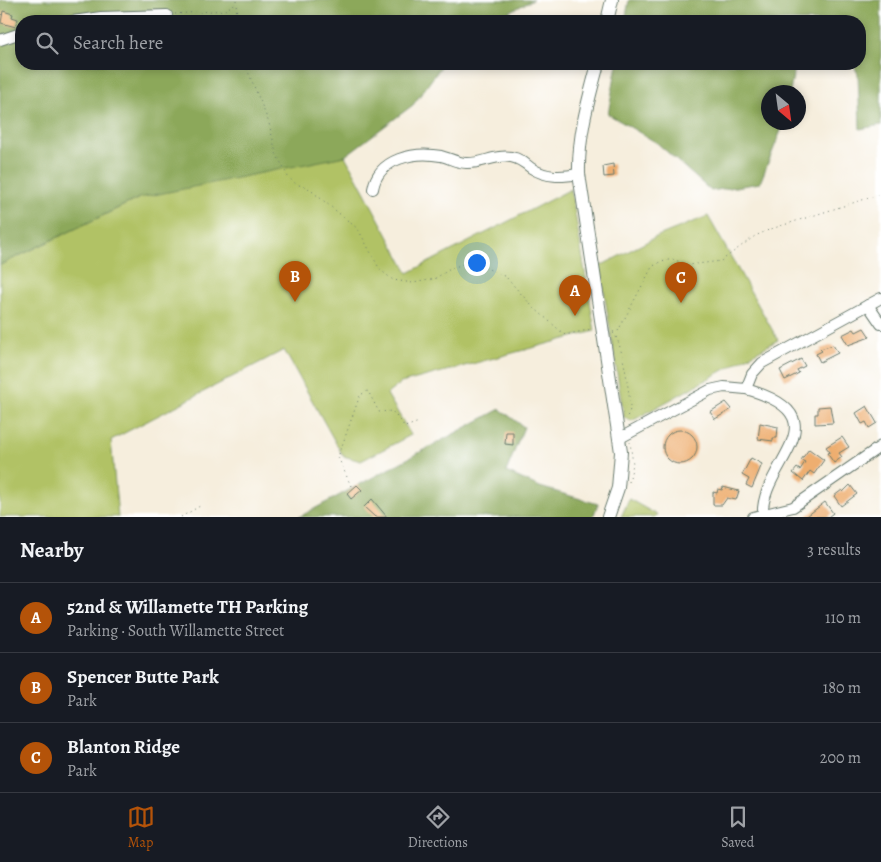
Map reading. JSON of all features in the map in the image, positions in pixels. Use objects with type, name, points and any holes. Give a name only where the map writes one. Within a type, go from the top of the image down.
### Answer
[{"type":"main road","points":[[609,15],[612,0]]},
{"type":"main road","points":[[596,70],[582,125],[578,152],[578,174],[620,438],[620,476],[608,517]]},
{"type":"street","points":[[145,15],[167,14]]},
{"type":"street","points":[[0,40],[15,35]]},
{"type":"street","points":[[373,189],[374,181],[388,165],[399,158],[422,154],[467,164],[505,156],[512,157],[550,177],[578,174]]},
{"type":"street","points":[[746,389],[752,374],[762,363],[881,298]]},
{"type":"street","points":[[868,305],[881,324]]},
{"type":"street","points":[[620,438],[710,390],[724,387],[746,389],[772,398],[783,406],[790,416],[794,432],[790,449],[764,496],[759,516],[793,507],[881,446]]},
{"type":"path","points":[[167,14],[225,10],[236,1]]},
{"type":"path","points":[[236,1],[237,15]]},
{"type":"path","points":[[247,70],[269,122],[276,153],[288,177],[296,184],[308,188],[358,229],[378,266],[393,280],[413,283],[426,281],[471,261],[506,277],[532,306],[565,335],[603,330],[618,331],[652,267],[663,260],[672,259],[688,265],[721,261],[755,236],[771,229],[881,194]]},
{"type":"path","points":[[351,486],[338,457],[360,394],[368,391],[379,412],[392,411],[405,428],[419,422]]},
{"type":"path","points":[[181,517],[200,506]]},
{"type":"green space","points":[[0,0],[533,0],[503,15],[15,15],[15,70],[439,70],[413,105],[345,156],[139,198],[0,265]]},
{"type":"green space","points":[[629,0],[881,0],[881,125],[860,129],[858,74],[856,70],[866,70],[866,15],[626,15]]},
{"type":"green space","points":[[616,70],[794,70],[791,85],[761,85],[761,130],[781,130],[760,183],[711,191],[657,143],[608,114]]},
{"type":"green space","points":[[321,111],[408,273],[571,189],[595,331],[401,383],[387,394],[411,435],[361,461],[343,456],[284,350],[111,440],[118,517],[0,517],[0,265]]},
{"type":"green space","points":[[708,216],[778,340],[632,421],[624,418],[600,266],[658,236]]},
{"type":"green space","points":[[500,409],[524,427],[506,472],[540,487],[598,504],[593,517],[299,517]]},
{"type":"green space","points":[[629,499],[657,515],[655,517],[621,517]]},
{"type":"building","points":[[3,11],[13,14],[15,27],[1,23]]},
{"type":"building","points":[[613,164],[614,176],[604,177],[603,166]]},
{"type":"building","points":[[864,328],[870,337],[848,345],[842,335],[854,329],[856,332]]},
{"type":"building","points":[[833,345],[838,353],[820,362],[816,354],[822,351],[820,349]]},
{"type":"building","points":[[801,359],[805,366],[797,370],[799,373],[785,380],[780,370]]},
{"type":"building","points":[[726,402],[732,409],[715,419],[710,412]]},
{"type":"building","points":[[830,406],[833,423],[815,424],[815,414],[818,414],[818,407]]},
{"type":"building","points":[[867,406],[877,423],[869,428],[866,422],[862,424],[856,413]]},
{"type":"building","points":[[760,423],[778,427],[777,438],[773,438],[773,441],[758,439]]},
{"type":"building","points":[[680,430],[692,435],[697,447],[692,459],[680,464],[668,459],[663,447],[668,435]]},
{"type":"building","points":[[506,432],[513,432],[513,445],[505,444]]},
{"type":"building","points":[[842,437],[849,447],[839,453],[842,457],[834,463],[827,453],[830,452],[826,447]]},
{"type":"building","points":[[809,449],[824,460],[814,474],[810,471],[803,481],[793,473],[797,468],[800,470],[805,462],[801,460]]},
{"type":"building","points":[[751,458],[762,464],[752,488],[746,485],[749,479],[742,475]]},
{"type":"building","points":[[357,485],[362,490],[351,499],[347,494]]},
{"type":"building","points":[[850,485],[857,494],[841,506],[834,496],[842,490],[843,492]]},
{"type":"building","points":[[723,487],[739,491],[736,500],[727,498],[722,505],[713,505],[713,492],[717,493],[718,489],[722,490]]},
{"type":"building","points":[[372,499],[387,517],[375,517],[364,507]]},
{"type":"building","points":[[825,502],[833,513],[828,517],[807,516]]},
{"type":"place","name":"Spencer Butte Park","points":[[295,302]]},
{"type":"place","name":"Blanton Ridge","points":[[681,303]]},
{"type":"place","name":"52nd & Willamette TH Parking","points":[[575,316]]}]
